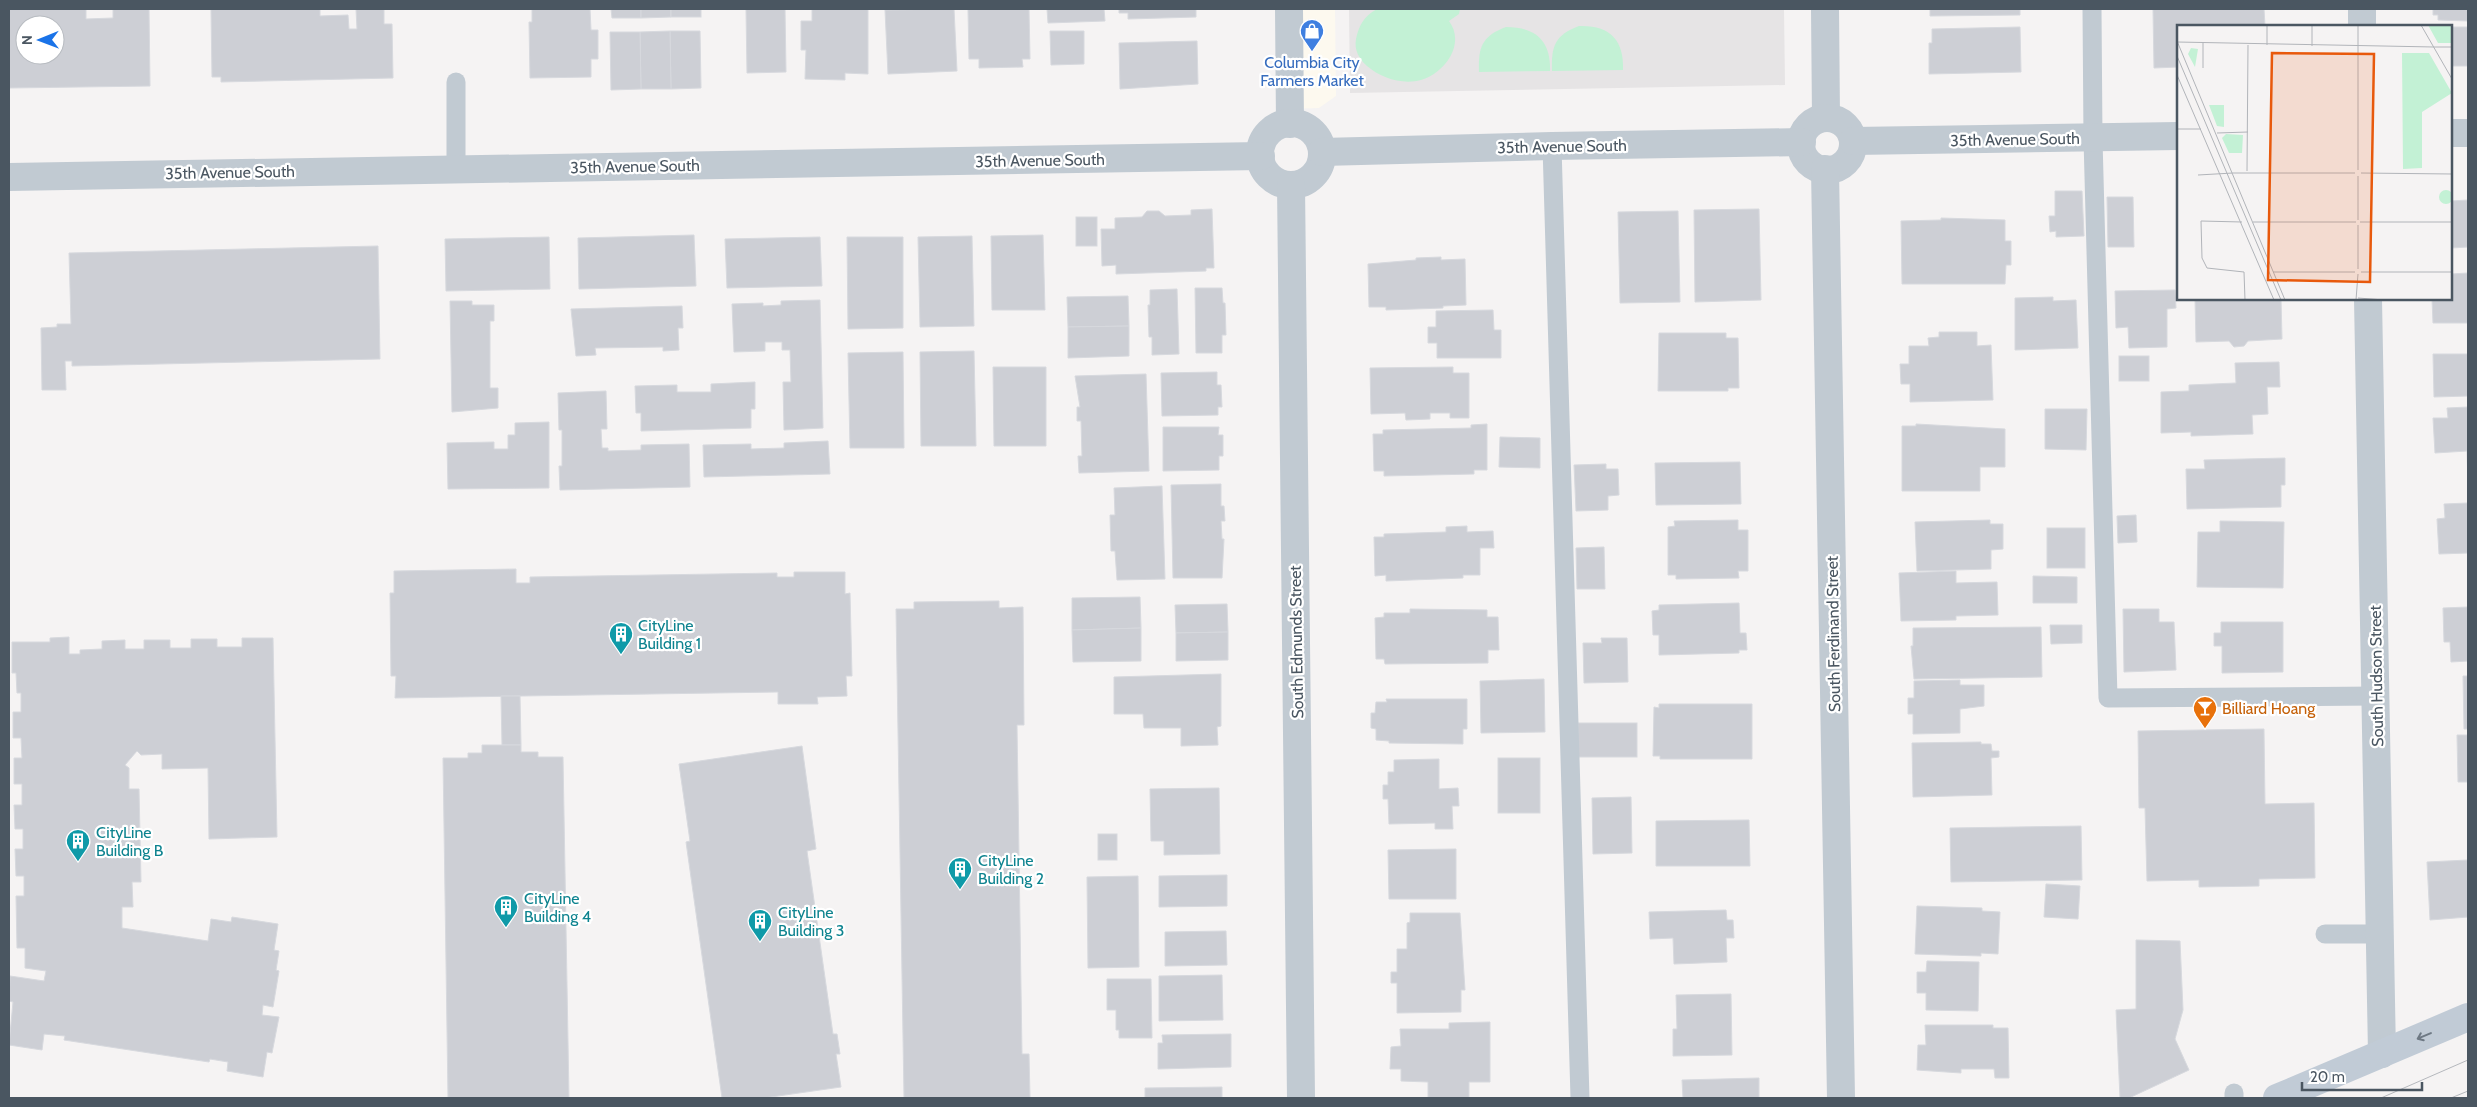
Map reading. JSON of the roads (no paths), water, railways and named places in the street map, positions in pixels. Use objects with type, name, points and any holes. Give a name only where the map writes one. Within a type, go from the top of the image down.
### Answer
[{"type":"main road","points":[[2277,1098],[2468,1017]]},
{"type":"street","points":[[1288,9],[1290,124]]},
{"type":"street","points":[[1825,9],[1826,118]]},
{"type":"street","points":[[2362,9],[2362,25]]},
{"type":"street","points":[[1826,118],[1838,120],[1845,124],[1853,141],[1851,155],[1846,162],[1839,167],[1825,169],[1808,162],[1804,154],[1802,142],[1806,129],[1812,122],[1826,118]]},
{"type":"street","points":[[1290,124],[1309,129],[1321,145],[1322,152],[1320,166],[1314,175],[1306,182],[1291,185],[1275,181],[1268,174],[1261,156],[1266,138],[1272,130],[1290,124]]},
{"type":"street","points":[[2452,133],[2468,133]]},
{"type":"street","name":"35th Avenue South","points":[[1853,141],[2177,136]]},
{"type":"street","name":"35th Avenue South","points":[[1322,152],[1802,142]]},
{"type":"street","name":"35th Avenue South","points":[[9,177],[456,168],[1261,156]]},
{"type":"street","name":"South Ferdinand Street","points":[[1825,169],[1841,1098]]},
{"type":"street","name":"South Edmunds Street","points":[[1291,185],[1301,1098]]},
{"type":"street","name":"South Hudson Street","points":[[2368,300],[2377,696],[2382,1054]]},
{"type":"lane","points":[[2092,9],[2093,138],[2108,698],[2377,696]]},
{"type":"lane","points":[[456,82],[456,168]]},
{"type":"lane","points":[[1552,146],[1580,1098]]},
{"type":"lane","points":[[2325,934],[2381,934]]},
{"type":"tram line","points":[[2381,1098],[2468,1060]]},
{"type":"tram line","points":[[2451,1098],[2468,1091]]},
{"type":"place","name":"Columbia City Farmers Market","points":[[1312,52]]},
{"type":"place","name":"CityLine Building 1","points":[[621,655]]},
{"type":"place","name":"Billiard Hoang","points":[[2205,729]]},
{"type":"place","name":"CityLine Building B","points":[[78,862]]},
{"type":"place","name":"CityLine Building 2","points":[[960,890]]},
{"type":"place","name":"CityLine Building 4","points":[[506,928]]},
{"type":"place","name":"CityLine Building 3","points":[[760,942]]}]
